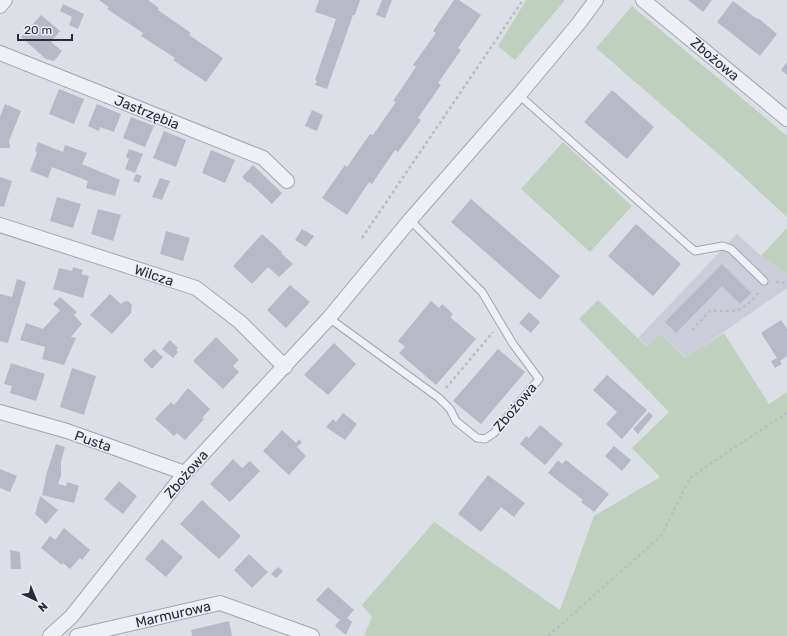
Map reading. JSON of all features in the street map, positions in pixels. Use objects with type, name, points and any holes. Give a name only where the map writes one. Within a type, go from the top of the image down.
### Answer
[{"type":"street","points":[[0,6],[5,0]]},
{"type":"street","name":"Zbożowa","points":[[50,636],[71,617],[185,473],[329,318],[410,220],[519,96],[596,0]]},
{"type":"street","name":"Zbożowa","points":[[643,0],[787,119]]},
{"type":"street","name":"Jastrzębia","points":[[0,53],[263,158],[287,181]]},
{"type":"street","name":"Wilcza","points":[[0,225],[196,288],[240,322],[285,367]]},
{"type":"street","name":"Pusta","points":[[0,412],[67,431],[185,473]]},
{"type":"street","name":"Marmurowa","points":[[77,636],[220,603],[312,636]]},
{"type":"lane","points":[[519,96],[695,251],[722,246],[731,250],[764,280]]},
{"type":"lane","name":"Zbożowa","points":[[329,318],[440,398],[450,409],[456,421],[477,438],[485,439],[494,433],[539,379],[513,344],[482,292],[410,220]]},
{"type":"path","points":[[362,238],[524,0]]},
{"type":"path","points":[[692,330],[710,311],[732,311],[742,308],[756,296],[764,280]]},
{"type":"path","points":[[445,388],[501,324]]},
{"type":"path","points":[[548,636],[661,536],[690,478],[787,413]]},
{"type":"shaded area","points":[[737,234],[761,256],[787,274],[787,288],[686,358],[661,334],[647,346],[638,338]]},
{"type":"green space","points":[[526,0],[565,0],[515,60],[498,46]]},
{"type":"green space","points":[[632,6],[787,136],[787,217],[724,159],[596,48]]},
{"type":"green space","points":[[563,142],[632,206],[590,252],[521,189]]},
{"type":"green space","points":[[787,228],[787,274],[761,256]]},
{"type":"green space","points":[[598,300],[646,346],[661,334],[685,358],[724,333],[769,404],[787,392],[787,636],[364,636],[372,617],[362,605],[434,522],[560,610],[594,516],[660,477],[632,448],[669,412],[579,319]]},
{"type":"building","points":[[99,0],[148,0],[159,8],[158,10],[191,33],[189,35],[223,58],[206,82],[173,60],[175,58],[141,36],[143,33],[107,9],[109,7]]},
{"type":"building","points":[[319,0],[360,0],[355,15],[353,15],[327,89],[315,85],[317,81],[315,80],[336,19],[315,12]]},
{"type":"building","points":[[382,0],[392,0],[385,18],[376,15]]},
{"type":"building","points":[[454,0],[459,0],[481,15],[458,48],[461,50],[438,83],[441,85],[418,118],[421,120],[398,152],[395,150],[372,184],[369,182],[347,215],[322,198],[345,165],[347,167],[370,134],[373,135],[396,102],[393,101],[416,67],[413,65],[436,33],[433,31]]},
{"type":"building","points":[[688,0],[712,0],[703,12]]},
{"type":"building","points":[[733,1],[757,19],[758,18],[777,34],[760,56],[717,22]]},
{"type":"building","points":[[63,4],[84,14],[78,29],[69,25],[72,17],[60,11]]},
{"type":"building","points":[[41,15],[60,31],[51,42],[62,51],[54,61],[46,59],[21,37]]},
{"type":"building","points":[[787,62],[787,75],[781,70]]},
{"type":"building","points":[[59,89],[84,99],[74,124],[49,114]]},
{"type":"building","points":[[612,90],[654,127],[627,159],[584,122]]},
{"type":"building","points":[[5,104],[21,111],[9,141],[10,148],[0,148],[0,117]]},
{"type":"building","points":[[97,104],[121,114],[114,132],[100,127],[99,131],[88,126]]},
{"type":"building","points":[[312,110],[323,115],[317,131],[305,126]]},
{"type":"building","points":[[131,117],[154,126],[145,147],[123,138]]},
{"type":"building","points":[[164,131],[186,140],[176,167],[153,158]]},
{"type":"building","points":[[38,142],[63,152],[65,145],[87,153],[82,164],[120,180],[115,196],[86,188],[88,181],[52,167],[48,178],[30,171],[37,152],[35,151]]},
{"type":"building","points":[[129,149],[143,154],[135,173],[125,169],[129,159],[126,157]]},
{"type":"building","points":[[211,150],[235,160],[225,183],[202,173]]},
{"type":"building","points":[[253,165],[282,193],[272,204],[242,177]]},
{"type":"building","points":[[136,174],[142,176],[139,183],[133,181]]},
{"type":"building","points":[[0,177],[12,181],[4,207],[0,206]]},
{"type":"building","points":[[160,178],[170,181],[162,200],[152,197]]},
{"type":"building","points":[[57,197],[81,204],[73,228],[50,221]]},
{"type":"building","points":[[471,199],[560,276],[540,300],[451,222]]},
{"type":"building","points":[[98,209],[121,215],[113,241],[91,234]]},
{"type":"building","points":[[636,224],[681,264],[653,296],[608,256]]},
{"type":"building","points":[[302,229],[314,236],[306,247],[295,240]]},
{"type":"building","points":[[166,231],[190,238],[183,261],[160,254]]},
{"type":"building","points":[[262,234],[293,264],[279,277],[268,267],[252,284],[233,266]]},
{"type":"building","points":[[722,264],[751,293],[740,304],[722,286],[676,333],[665,322]]},
{"type":"building","points":[[73,267],[83,270],[81,274],[89,276],[83,298],[53,289],[59,268],[72,271]]},
{"type":"building","points":[[17,279],[26,282],[8,343],[0,341],[0,294],[12,297]]},
{"type":"building","points":[[290,285],[310,302],[286,328],[267,310]]},
{"type":"building","points":[[110,294],[121,304],[128,301],[132,305],[131,313],[112,334],[90,315]]},
{"type":"building","points":[[60,297],[77,312],[74,315],[82,324],[71,337],[76,338],[64,365],[42,359],[45,347],[20,340],[26,323],[43,329],[60,310],[53,304]]},
{"type":"building","points":[[431,301],[439,308],[442,304],[453,314],[450,317],[476,339],[436,385],[399,353],[405,347],[398,341]]},
{"type":"building","points":[[529,312],[540,322],[531,333],[519,323]]},
{"type":"building","points":[[781,320],[787,329],[787,356],[780,361],[782,364],[775,368],[771,361],[777,358],[761,333]]},
{"type":"building","points":[[216,337],[239,360],[233,366],[239,372],[223,389],[193,361]]},
{"type":"building","points":[[170,340],[178,348],[176,350],[178,352],[173,358],[162,349]]},
{"type":"building","points":[[334,343],[356,364],[328,395],[304,375]]},
{"type":"building","points":[[154,349],[163,357],[152,369],[143,360]]},
{"type":"building","points":[[498,349],[525,372],[481,424],[453,401]]},
{"type":"building","points":[[11,363],[45,374],[36,401],[10,393],[12,386],[4,384]]},
{"type":"building","points":[[72,368],[96,376],[84,415],[60,407]]},
{"type":"building","points":[[607,375],[647,410],[622,439],[606,424],[617,412],[593,390]]},
{"type":"building","points":[[188,388],[210,409],[202,418],[204,419],[185,440],[177,433],[174,436],[155,419],[171,402],[174,405]]},
{"type":"building","points":[[649,412],[653,416],[638,434],[633,429]]},
{"type":"building","points":[[343,413],[357,424],[345,440],[326,427],[333,419],[336,422]]},
{"type":"building","points":[[540,425],[563,444],[545,465],[520,444],[526,436],[529,438]]},
{"type":"building","points":[[282,430],[296,443],[299,439],[302,442],[297,447],[306,456],[289,475],[263,451]]},
{"type":"building","points":[[56,444],[65,447],[61,462],[61,476],[58,484],[66,486],[67,482],[79,486],[74,503],[42,495],[47,472]]},
{"type":"building","points":[[614,446],[631,460],[622,471],[605,456]]},
{"type":"building","points":[[233,459],[242,468],[250,461],[260,471],[230,502],[210,484]]},
{"type":"building","points":[[558,460],[562,464],[566,460],[609,494],[594,512],[581,502],[583,500],[548,473]]},
{"type":"building","points":[[0,469],[17,476],[10,492],[0,488]]},
{"type":"building","points":[[488,475],[525,503],[514,517],[501,507],[481,532],[458,514]]},
{"type":"building","points":[[119,481],[137,496],[123,514],[104,499]]},
{"type":"building","points":[[40,496],[58,510],[46,524],[35,514]]},
{"type":"building","points":[[202,500],[241,536],[219,559],[180,524]]},
{"type":"building","points":[[64,528],[90,550],[82,560],[80,558],[70,569],[63,563],[62,565],[41,548],[50,536],[55,540]]},
{"type":"building","points":[[162,539],[183,557],[166,577],[145,559]]},
{"type":"building","points":[[10,550],[20,552],[21,569],[11,569]]},
{"type":"building","points":[[249,554],[268,572],[252,588],[234,570]]},
{"type":"building","points":[[278,567],[283,571],[276,578],[271,574]]},
{"type":"building","points":[[328,587],[354,610],[347,618],[352,622],[346,635],[335,626],[340,620],[316,600]]},
{"type":"building","points":[[229,621],[232,636],[192,636],[191,630]]}]
